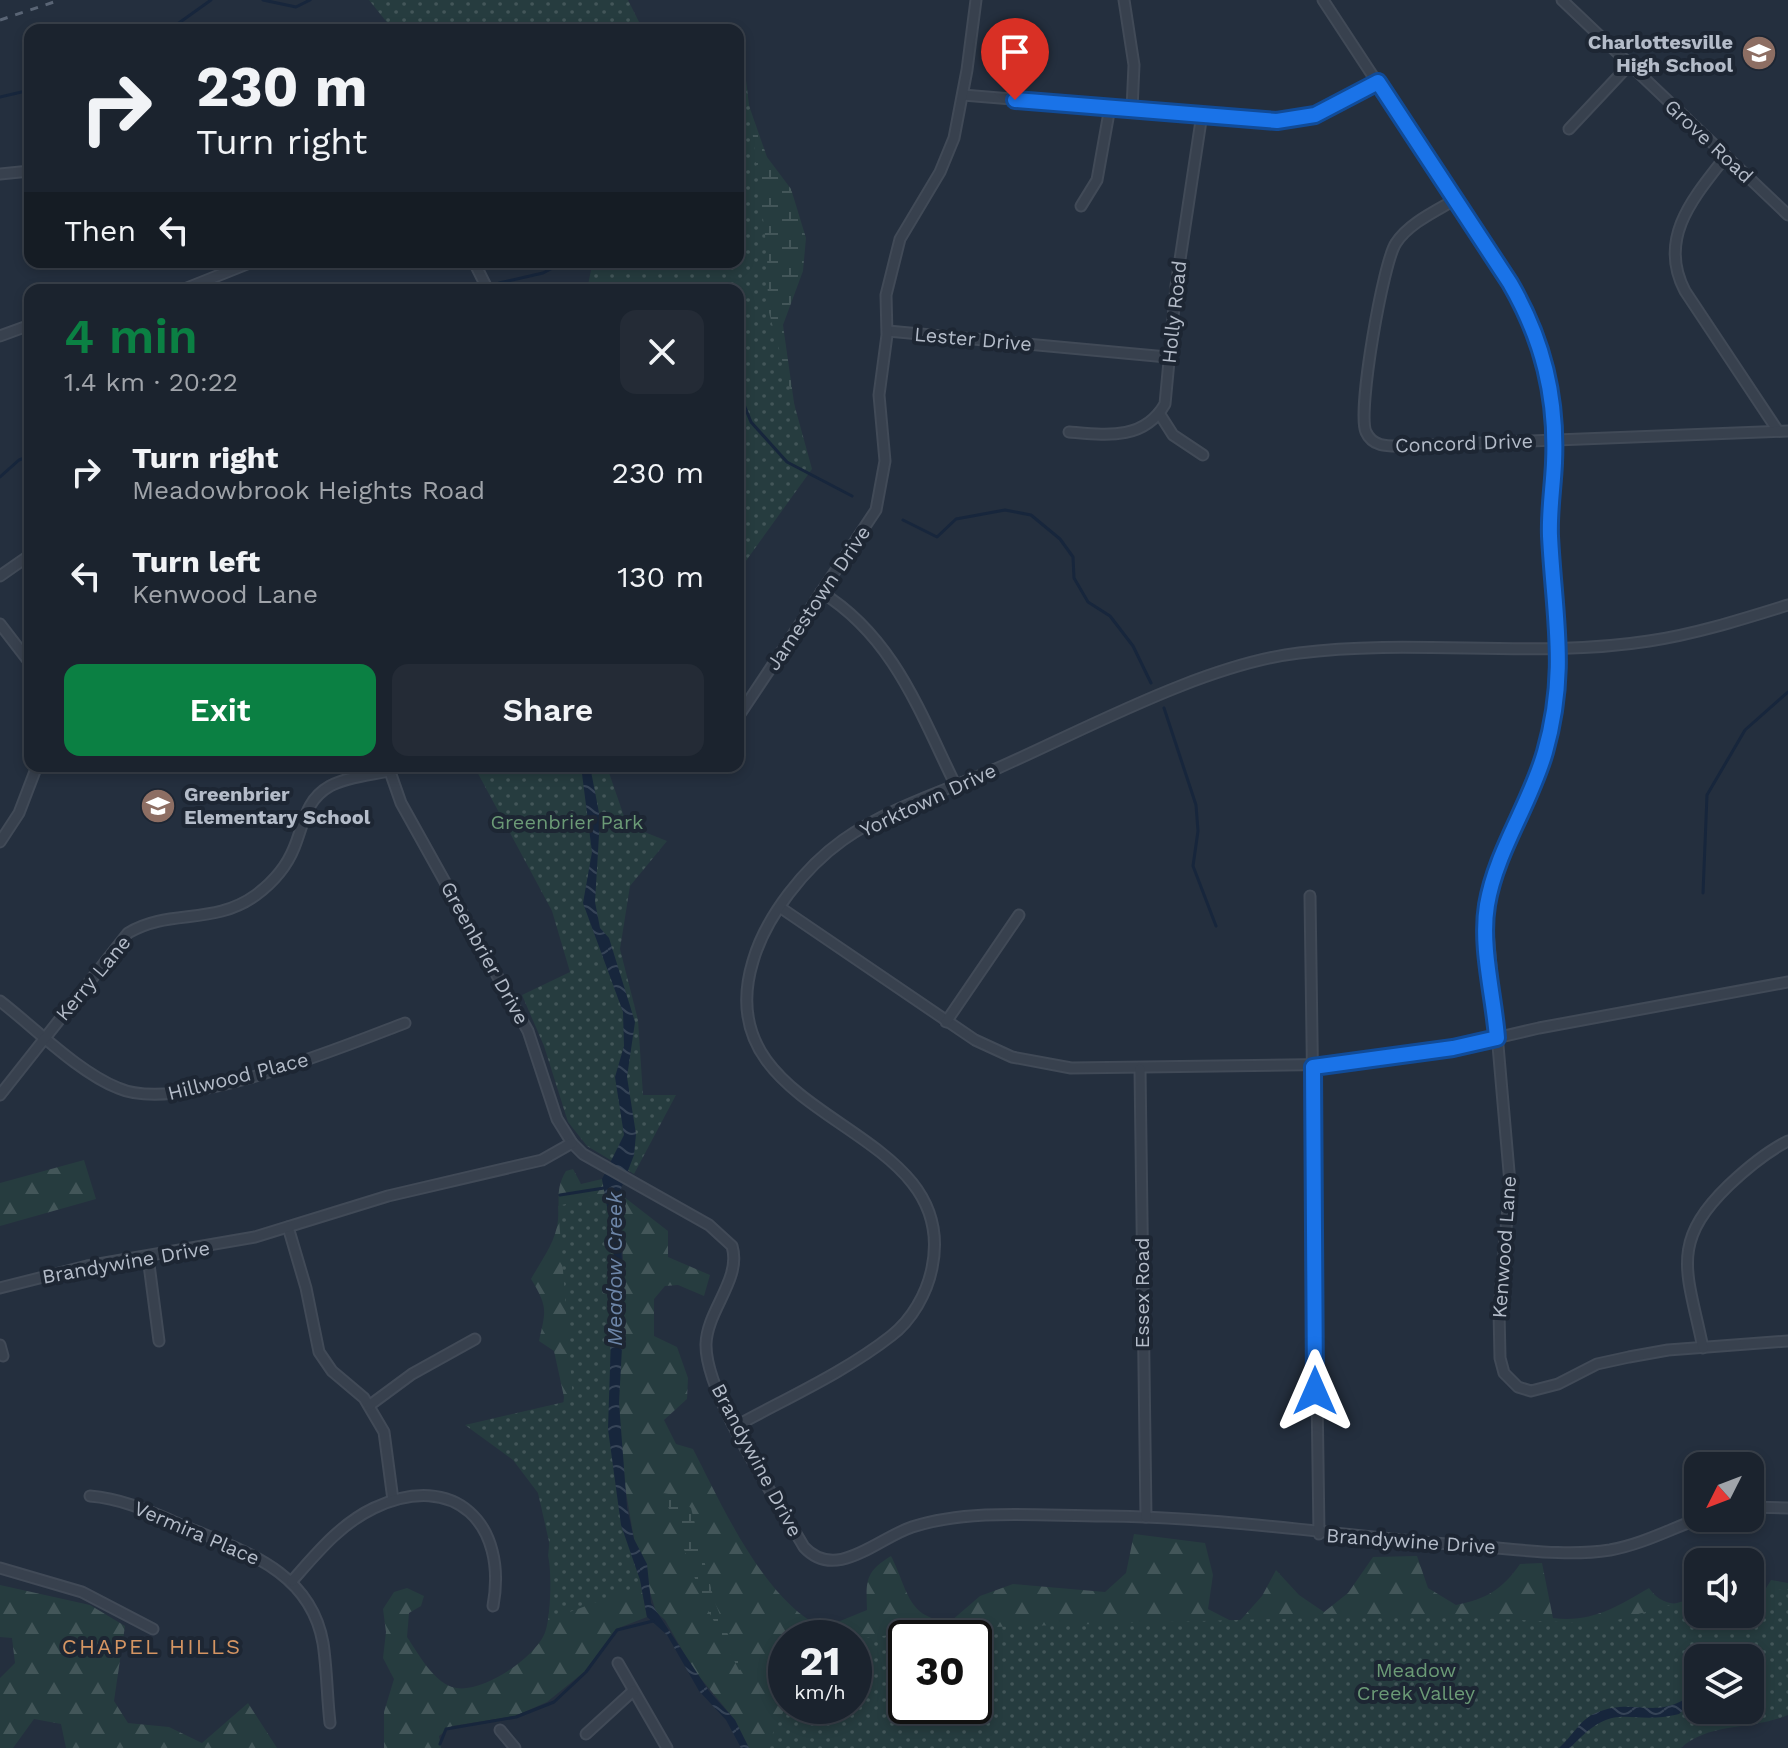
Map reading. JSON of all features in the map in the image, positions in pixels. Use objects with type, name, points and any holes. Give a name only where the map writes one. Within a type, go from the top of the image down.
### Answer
[{"type":"street","name":"Lester Drive","points":[[976,0],[963,95],[948,153],[900,239],[886,295],[888,331],[1167,357]]},
{"type":"street","points":[[1124,0],[1134,65],[1132,109]]},
{"type":"street","name":"Kenwood Lane","points":[[1323,0],[1456,199],[1528,316],[1546,368],[1555,439],[1549,526],[1560,647],[1556,702],[1545,753],[1498,866],[1486,908],[1510,1183],[1499,1311],[1500,1358],[1504,1373],[1518,1387],[1531,1391],[1558,1384],[1597,1364],[1668,1350],[1703,1348]]},
{"type":"street","name":"Grove Road","points":[[1562,0],[1788,215]]},
{"type":"street","points":[[1569,129],[1629,65]]},
{"type":"street","points":[[963,95],[1296,120],[1330,109],[1378,82]]},
{"type":"street","points":[[1081,206],[1097,180],[1110,107]]},
{"type":"street","name":"Holly Road","points":[[1159,413],[1167,395],[1167,357],[1202,114]]},
{"type":"street","points":[[1726,156],[1681,219],[1674,246],[1676,269],[1685,291],[1783,431]]},
{"type":"street","points":[[0,174],[24,172]]},
{"type":"street","name":"Concord Drive","points":[[1456,199],[1410,228],[1389,254],[1366,388],[1364,423],[1367,435],[1384,446],[1783,431]]},
{"type":"street","points":[[197,284],[237,268]]},
{"type":"street","points":[[0,336],[24,327]]},
{"type":"street","name":"Jamestown Drive","points":[[744,708],[865,530],[881,494],[885,461],[879,395],[888,331]]},
{"type":"street","points":[[1069,432],[1123,434],[1143,427],[1159,413],[1173,435],[1203,455]]},
{"type":"street","points":[[0,576],[24,559]]},
{"type":"street","points":[[821,592],[862,624],[895,664],[920,706],[956,786]]},
{"type":"street","name":"Yorktown Drive","points":[[736,1426],[894,1334],[922,1298],[934,1251],[928,1209],[913,1183],[878,1150],[793,1092],[767,1063],[755,1040],[747,1009],[749,973],[761,940],[810,870],[843,840],[956,786],[1249,662],[1335,649],[1560,647],[1649,641],[1788,605]]},
{"type":"street","points":[[0,624],[24,655]]},
{"type":"street","points":[[0,842],[19,813],[35,772]]},
{"type":"street","name":"Kerry Lane","points":[[0,1095],[128,933],[149,922],[213,916],[243,904],[281,872],[295,846],[306,812],[316,797],[344,780],[377,772]]},
{"type":"street","name":"Greenbrier Drive","points":[[390,772],[401,803],[528,1031],[557,1119],[572,1143]]},
{"type":"street","points":[[1310,896],[1319,1534]]},
{"type":"street","points":[[781,908],[946,1022],[997,1052],[1028,1062],[1071,1068],[1313,1067],[1395,1057],[1788,982]]},
{"type":"street","points":[[946,1022],[1019,915]]},
{"type":"street","name":"Hillwood Place","points":[[0,1001],[104,1082],[129,1092],[155,1096],[271,1072],[405,1023]]},
{"type":"street","name":"Essex Road","points":[[1140,1069],[1146,1517]]},
{"type":"street","points":[[1788,1141],[1736,1178],[1694,1225],[1687,1258],[1703,1348],[1788,1341]]},
{"type":"street","name":"Brandywine Drive","points":[[0,1288],[87,1266],[218,1246],[388,1196],[542,1160],[572,1143],[587,1157],[709,1225],[732,1246],[733,1273],[712,1314],[706,1343],[710,1373],[804,1547],[813,1555],[830,1561],[846,1559],[908,1529],[942,1520],[1146,1517],[1319,1534],[1579,1553],[1631,1545],[1684,1525]]},
{"type":"street","points":[[288,1227],[306,1288],[319,1352],[332,1371],[370,1405],[384,1434],[393,1500]]},
{"type":"street","points":[[148,1257],[159,1341]]},
{"type":"street","points":[[370,1405],[412,1374],[475,1339]]},
{"type":"street","points":[[292,1581],[346,1525],[393,1500],[433,1495],[454,1501],[476,1516],[493,1551],[496,1580],[493,1606]]},
{"type":"street","name":"Vermira Place","points":[[90,1496],[123,1502],[258,1556],[292,1581],[311,1610],[322,1640],[330,1723]]},
{"type":"street","points":[[1764,1507],[1788,1508]]},
{"type":"street","points":[[0,1568],[82,1592],[153,1629]]},
{"type":"street","points":[[618,1663],[667,1748]]},
{"type":"street","points":[[586,1734],[633,1691]]},
{"type":"street","points":[[500,1730],[515,1748]]},
{"type":"green space","points":[[369,0],[628,0],[640,24],[388,24]]},
{"type":"green space","points":[[744,72],[767,251],[768,309],[812,469],[744,564],[744,284],[588,284],[589,268],[744,268]]},
{"type":"green space","points":[[747,100],[767,157],[791,189],[806,238],[803,271],[783,325],[800,445],[744,305],[744,284],[738,284],[739,268],[744,268]]},
{"type":"green space","name":"Greenbrier Park","points":[[477,772],[609,772],[627,825],[667,841],[630,886],[620,949],[638,1020],[643,1095],[676,1095],[634,1174],[587,1146],[568,1122],[544,1046],[522,995],[570,972],[552,911]]},
{"type":"green space","points":[[84,1160],[96,1199],[0,1226],[0,1183]]},
{"type":"green space","points":[[573,1169],[581,1184],[602,1179],[612,1224],[607,1407],[647,1617],[616,1629],[584,1672],[547,1702],[515,1716],[452,1726],[439,1736],[441,1748],[384,1748],[384,1712],[394,1679],[383,1658],[386,1632],[383,1609],[394,1592],[407,1588],[424,1596],[421,1606],[409,1613],[407,1637],[432,1672],[452,1687],[476,1686],[490,1681],[529,1655],[544,1635],[550,1596],[548,1556],[564,1397],[554,1351],[539,1341],[544,1309],[531,1279],[554,1236],[563,1177],[566,1171]]},
{"type":"green space","points":[[607,1193],[617,1250],[620,1393],[614,1432],[627,1548],[645,1584],[548,1620],[555,1568],[538,1493],[513,1460],[465,1425],[573,1400],[558,1206]]},
{"type":"green space","points":[[619,1193],[668,1231],[668,1257],[710,1275],[704,1296],[678,1285],[665,1286],[654,1299],[654,1336],[677,1347],[688,1378],[687,1399],[664,1420],[676,1444],[693,1449],[731,1523],[764,1574],[782,1597],[810,1620],[768,1620],[768,1724],[872,1724],[872,1620],[843,1620],[867,1610],[869,1578],[876,1567],[891,1556],[917,1609],[925,1615],[944,1620],[888,1620],[888,1724],[992,1724],[992,1620],[952,1620],[980,1596],[1013,1584],[1105,1592],[1126,1573],[1134,1534],[1205,1543],[1213,1575],[1208,1609],[1237,1624],[1262,1596],[1276,1570],[1299,1595],[1324,1612],[1348,1593],[1373,1557],[1417,1556],[1428,1588],[1456,1605],[1492,1592],[1507,1581],[1520,1564],[1542,1563],[1553,1618],[1592,1616],[1649,1588],[1665,1601],[1684,1604],[1684,1628],[1764,1628],[1764,1591],[1771,1580],[1788,1583],[1788,1655],[1764,1656],[1764,1644],[1684,1644],[1684,1666],[1531,1748],[749,1748],[735,1720],[693,1669],[665,1620],[656,1612],[634,1539],[622,1469],[619,1403],[623,1258]]},
{"type":"green space","points":[[663,1493],[674,1495],[691,1508],[714,1600],[742,1669],[739,1670],[703,1600]]},
{"type":"green space","points":[[0,1585],[90,1605],[125,1626],[114,1701],[128,1723],[169,1727],[202,1743],[248,1703],[277,1748],[66,1748],[61,1724],[34,1719],[13,1748],[0,1748],[0,1678],[15,1663],[12,1638],[0,1637]]},
{"type":"green space","name":"Meadow Creek Valley","points":[[1764,1589],[1788,1590],[1788,1715],[1764,1722],[1764,1644],[1684,1644],[1684,1724],[1752,1724],[1705,1734],[1681,1748],[766,1748],[777,1724],[872,1724],[872,1637],[888,1635],[888,1724],[992,1724],[992,1627],[1417,1615],[1603,1624],[1684,1601],[1684,1628],[1764,1628]]},
{"type":"water","name":"Meadow Creek","points":[[582,772],[591,772],[600,818],[595,902],[600,928],[609,938],[635,1022],[627,1077],[636,1134],[634,1155],[619,1194],[624,1310],[619,1403],[627,1507],[634,1539],[647,1564],[651,1603],[709,1691],[735,1720],[749,1748],[741,1748],[726,1720],[699,1691],[667,1635],[647,1617],[640,1580],[621,1525],[608,1429],[614,1245],[602,1179],[624,1135],[615,1077],[624,1046],[623,1012],[583,903],[592,852]]},
{"type":"water","points":[[1684,1700],[1684,1710],[1679,1714],[1611,1718],[1586,1732],[1570,1748],[1559,1748],[1596,1713],[1610,1708],[1659,1708]]},
{"type":"waterway","points":[[177,24],[211,0]]},
{"type":"waterway","points":[[263,0],[296,7],[310,0]]},
{"type":"waterway","points":[[0,97],[24,91]]},
{"type":"waterway","points":[[499,283],[553,268]]},
{"type":"waterway","points":[[744,405],[751,422],[787,462],[852,496]]},
{"type":"waterway","points":[[0,477],[24,458]]},
{"type":"waterway","points":[[903,520],[937,537],[956,519],[1005,510],[1031,515],[1060,539],[1073,557],[1074,578],[1088,602],[1110,616],[1133,646],[1151,683]]},
{"type":"waterway","points":[[1703,893],[1707,795],[1745,730],[1788,692]]},
{"type":"waterway","points":[[1164,708],[1196,805],[1198,831],[1193,866],[1216,926]]},
{"type":"waterway","name":"Meadow Creek","points":[[560,1195],[604,1188]]},
{"type":"waterway","points":[[440,1744],[446,1729],[516,1717],[554,1702],[586,1672],[617,1630],[653,1621]]},
{"type":"railway","points":[[0,20],[60,0]]},
{"type":"place","name":"Charlottesville High School","points":[[1759,53]]},
{"type":"place","name":"Greenbrier Elementary School","points":[[158,806]]},
{"type":"district","name":"CHAPEL HILLS","points":[[152,1646]]},
{"type":"route","points":[[1015,100],[1277,121],[1315,115],[1378,82],[1510,283],[1539,344],[1552,393],[1555,439],[1549,526],[1559,630],[1558,684],[1545,753],[1526,805],[1498,866],[1486,908],[1485,927],[1497,1038],[1352,1064],[1313,1067],[1315,1391]]}]
